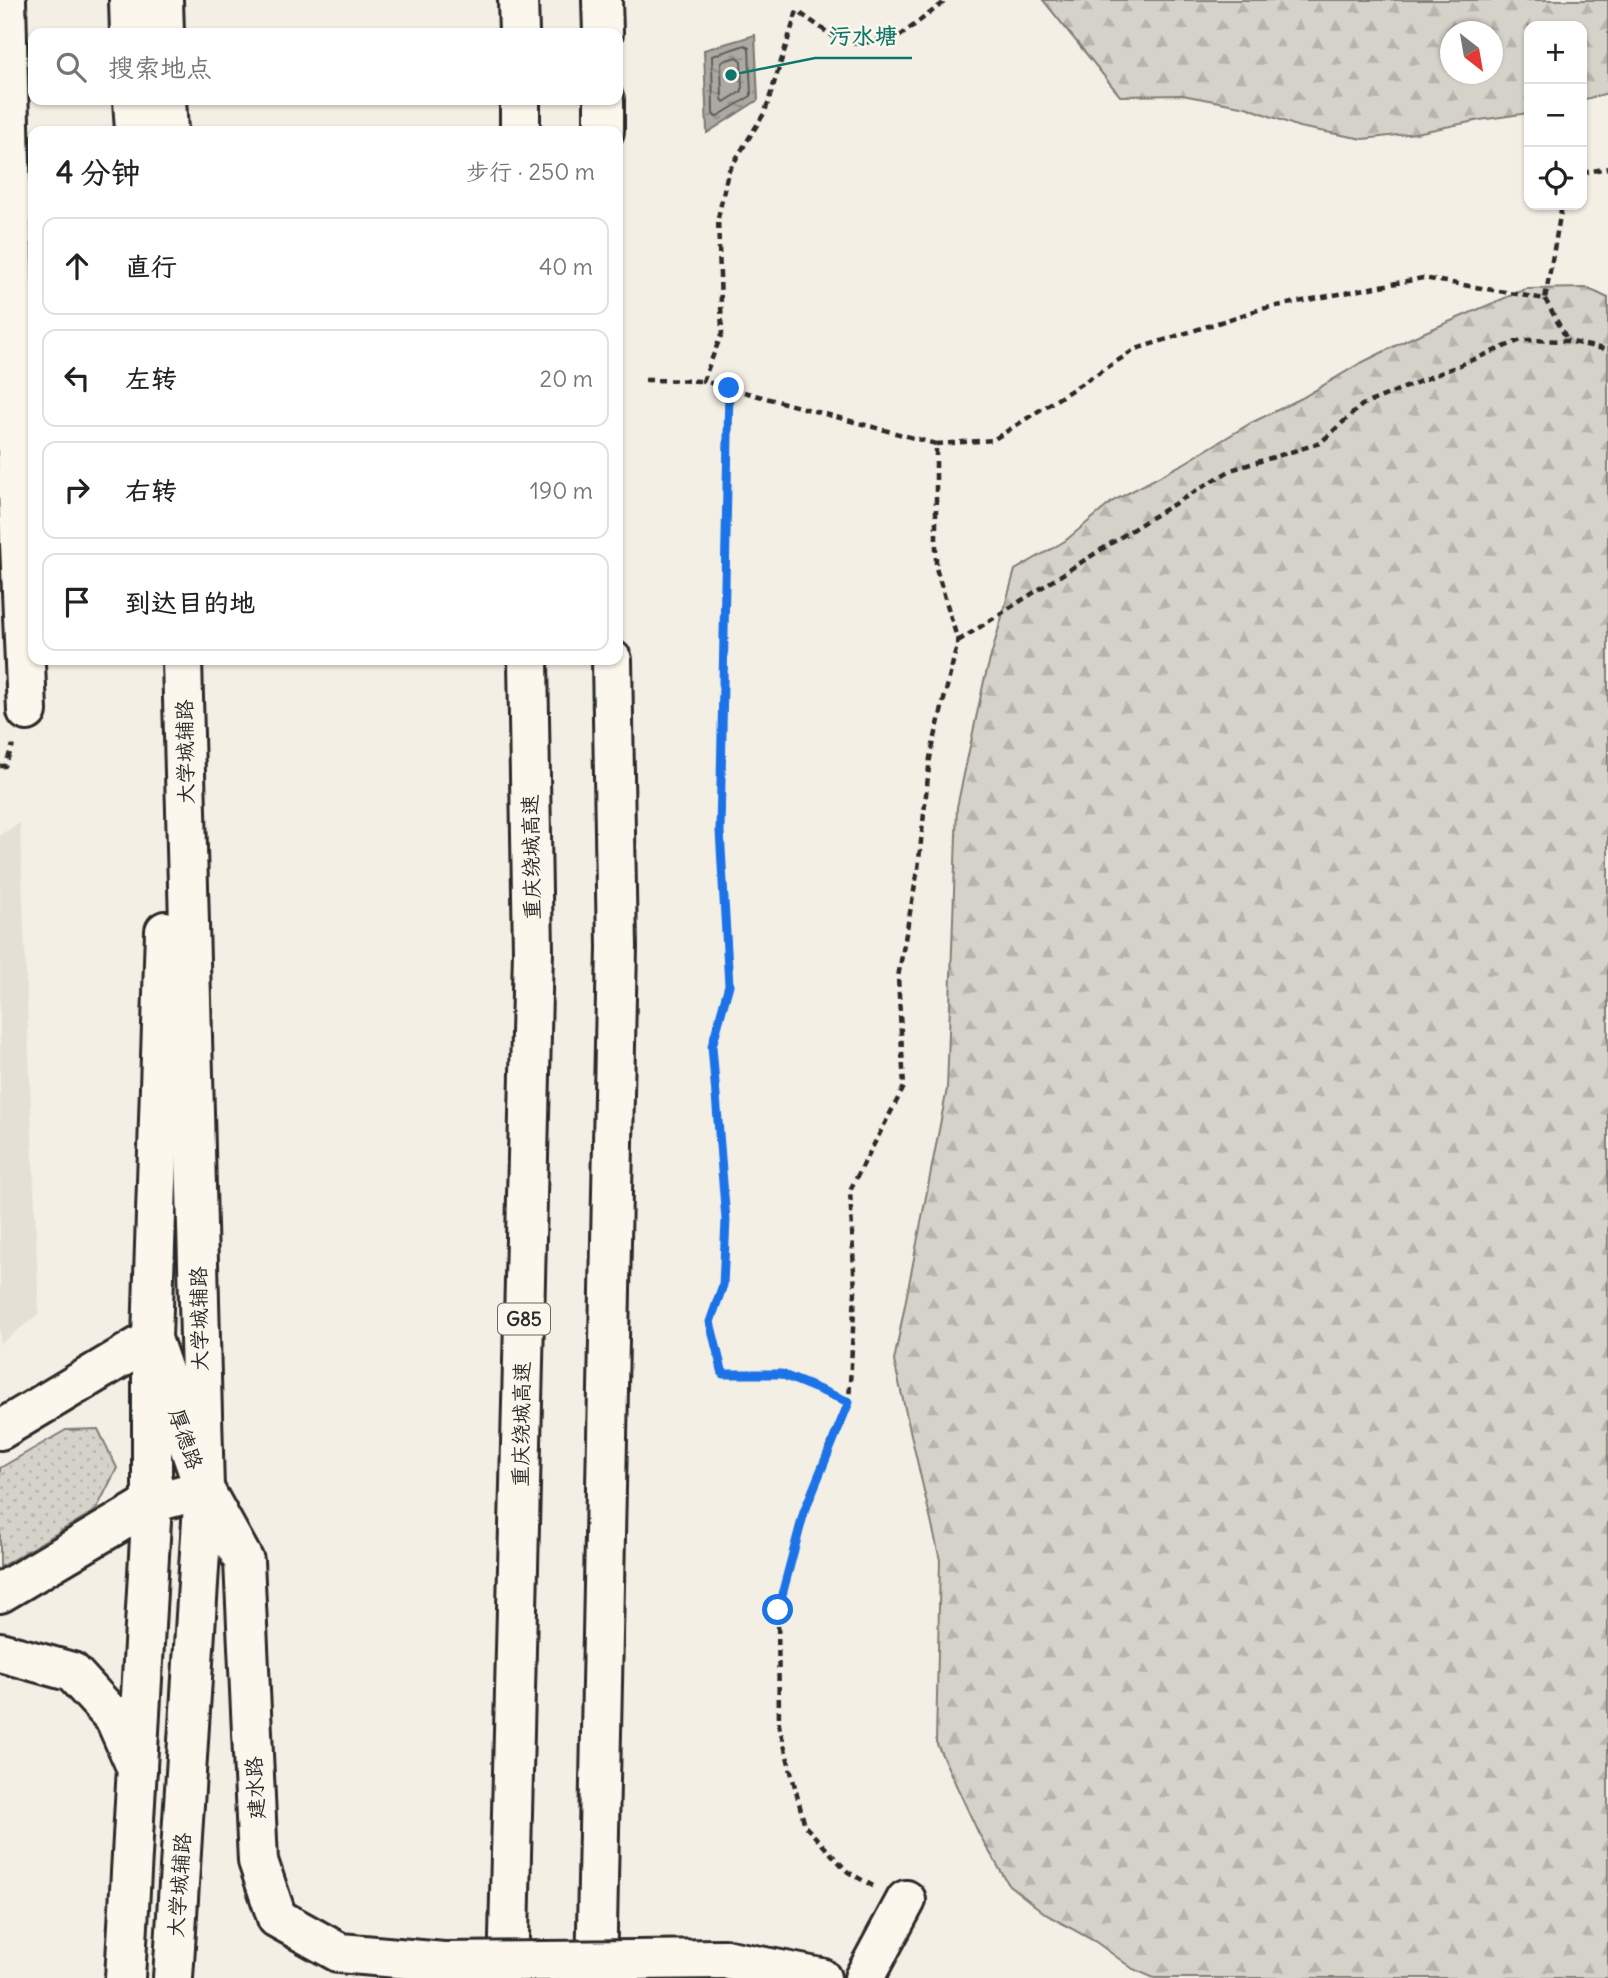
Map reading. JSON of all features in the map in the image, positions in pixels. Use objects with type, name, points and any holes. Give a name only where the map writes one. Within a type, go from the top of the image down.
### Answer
[{"type":"main road","points":[[6,0],[9,498],[27,711]]},
{"type":"main road","points":[[129,0],[130,28]]},
{"type":"main road","points":[[163,0],[164,28]]},
{"type":"main road","points":[[518,0],[519,28]]},
{"type":"main road","points":[[602,0],[603,28]]},
{"type":"main road","points":[[133,105],[135,126]]},
{"type":"main road","points":[[166,105],[168,126]]},
{"type":"main road","points":[[520,105],[520,126]]},
{"type":"main road","points":[[604,105],[604,126]]},
{"type":"main road","name":"大学城辅路","points":[[125,1978],[152,1503],[152,1339],[167,889],[157,665]]},
{"type":"main road","name":"大学城辅路","points":[[173,1978],[204,1489],[183,665]]},
{"type":"main road","name":"重庆绕城高速","points":[[508,1978],[533,965],[528,665]]},
{"type":"main road","points":[[596,1978],[617,947],[612,665]]},
{"type":"main road","points":[[0,1430],[152,1339]]},
{"type":"main road","name":"厚德路","points":[[0,1593],[152,1503],[204,1489],[152,1339]]},
{"type":"main road","name":"建水路","points":[[204,1489],[244,1561],[258,1861],[277,1918],[340,1953],[444,1962],[724,1959],[821,1978]]},
{"type":"main road","points":[[0,1652],[72,1672],[116,1719],[137,1769]]},
{"type":"main road","points":[[864,1978],[905,1902]]},
{"type":"path","points":[[704,381],[722,333],[718,218],[728,173],[765,112],[797,11],[840,41],[863,43],[900,36],[944,0]]},
{"type":"path","points":[[1587,172],[1608,168]]},
{"type":"path","points":[[1561,210],[1545,299],[1568,341]]},
{"type":"path","points":[[645,380],[704,381],[936,444],[993,440],[1136,349],[1261,309],[1423,278],[1545,299]]},
{"type":"path","points":[[958,641],[1231,470],[1320,443],[1362,405],[1521,340],[1568,341],[1608,350]]},
{"type":"path","points":[[729,388],[720,831],[729,985],[712,1046],[726,1220],[723,1285],[710,1322],[723,1374],[781,1374],[849,1402]]},
{"type":"path","points":[[905,1902],[848,1872],[805,1826],[779,1725],[778,1610],[804,1512],[849,1402],[855,1292],[850,1190],[904,1087],[898,977],[918,869],[930,758],[958,641],[936,568],[936,444]]},
{"type":"shaded area","points":[[20,823],[39,1314],[0,1344],[0,835]]},
{"type":"green space","points":[[1043,0],[1608,0],[1608,93],[1587,99],[1587,21],[1524,21],[1524,114],[1416,133],[1363,139],[1299,127],[1246,107],[1182,95],[1120,96]]},
{"type":"green space","points":[[1587,288],[1608,298],[1608,1978],[1154,1978],[1133,1969],[1096,1942],[1047,1915],[1009,1885],[979,1834],[936,1742],[940,1560],[894,1361],[947,1089],[957,807],[984,681],[1015,570],[1065,541],[1113,501],[1183,464],[1251,423],[1411,338],[1526,289]]},
{"type":"green space","points":[[98,1429],[117,1468],[96,1510],[0,1567],[0,1468],[66,1430]]},
{"type":"water","points":[[755,35],[758,100],[707,133],[704,50]]},
{"type":"place","name":"污水塘","points":[[731,75]]},
{"type":"route","points":[[729,388],[720,831],[729,985],[712,1046],[726,1220],[723,1285],[710,1322],[723,1374],[781,1374],[849,1402],[804,1512],[778,1610]]}]
